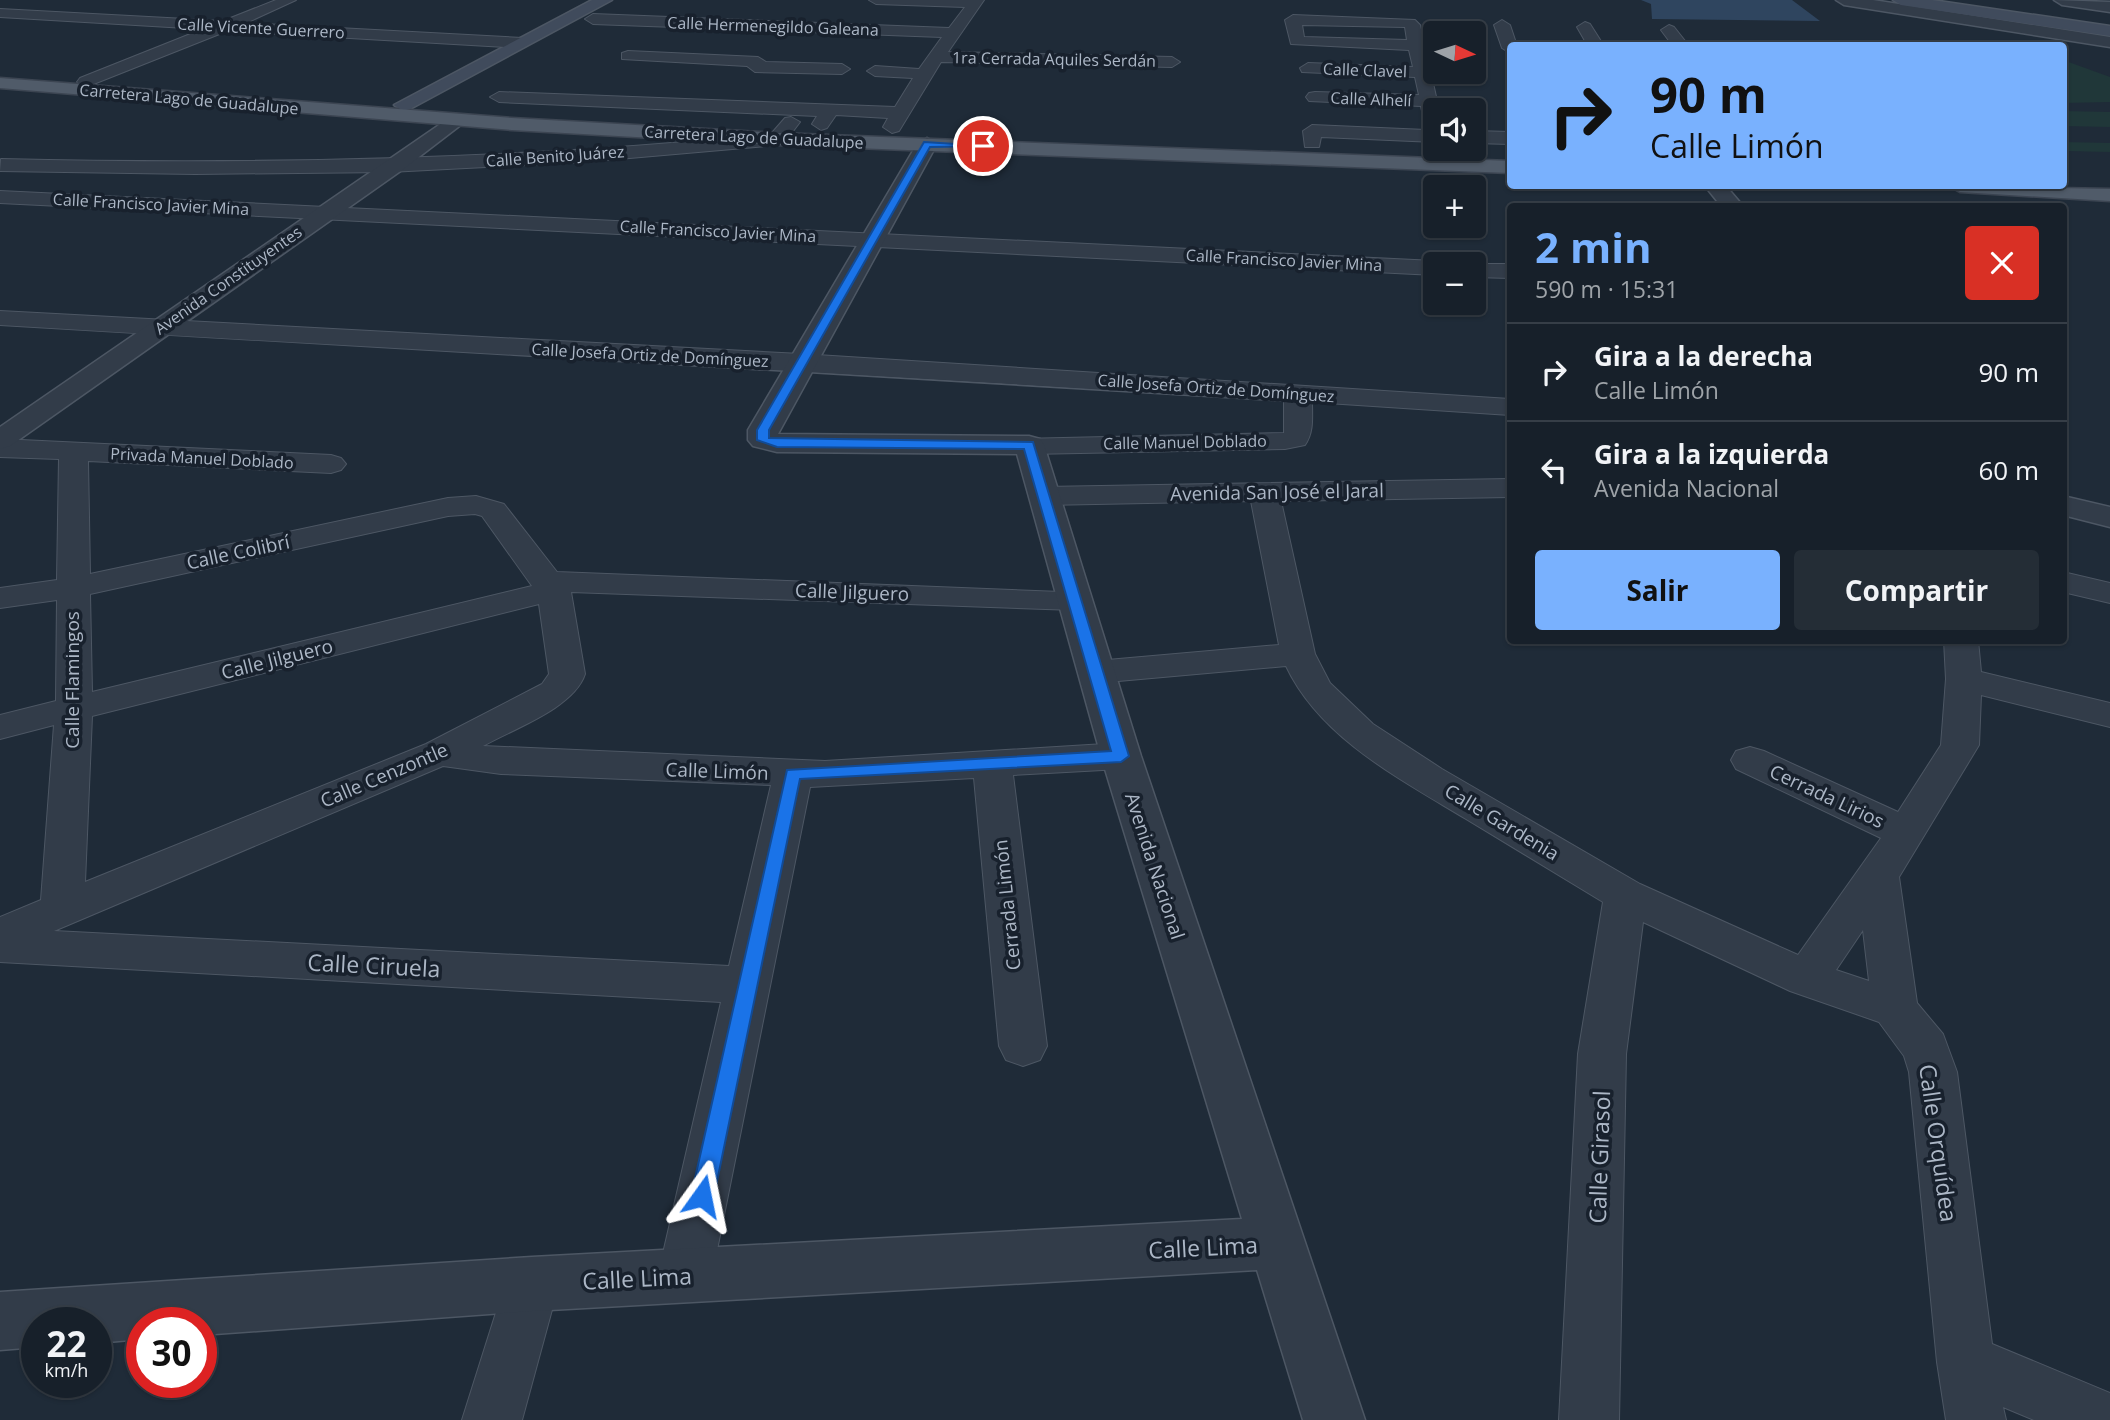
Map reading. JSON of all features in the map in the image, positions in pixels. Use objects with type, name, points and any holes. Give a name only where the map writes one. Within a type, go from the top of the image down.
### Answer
[{"type":"main road","points":[[403,104],[604,0]]},
{"type":"main road","points":[[431,112],[625,0]]},
{"type":"main road","points":[[1900,0],[2110,23]]},
{"type":"main road","points":[[1940,0],[2110,31]]},
{"type":"main road","name":"Carretera Lago de Guadalupe","points":[[0,75],[403,104],[454,120],[777,139],[1507,167]]},
{"type":"main road","name":"Carretera Lago de Guadalupe","points":[[0,83],[174,98],[431,112],[708,112],[821,124],[896,120],[1312,137],[1423,147]]},
{"type":"main road","points":[[174,98],[192,90]]},
{"type":"main road","points":[[1486,149],[1507,150]]},
{"type":"main road","points":[[2067,174],[2110,176]]},
{"type":"main road","points":[[2011,189],[2110,195]]},
{"type":"street","points":[[86,82],[289,0]]},
{"type":"street","points":[[876,0],[977,1]]},
{"type":"street","points":[[1844,0],[2110,42]]},
{"type":"street","points":[[2062,0],[2097,4]]},
{"type":"street","points":[[842,111],[896,120],[924,74],[977,1]]},
{"type":"street","name":"Calle Vicente Guerrero","points":[[0,13],[522,43]]},
{"type":"street","name":"Calle Hermenegildo Galeana","points":[[593,19],[954,33]]},
{"type":"street","points":[[1416,45],[1297,41],[1295,19],[1410,23],[1416,45],[1427,98]]},
{"type":"street","points":[[1502,25],[1508,42]]},
{"type":"street","points":[[1585,27],[1594,42]]},
{"type":"street","points":[[1669,30],[1678,42]]},
{"type":"street","points":[[628,55],[758,62],[708,112]]},
{"type":"street","name":"1ra Cerrada Aquiles Serdán","points":[[937,57],[1172,62]]},
{"type":"street","name":"Calle Clavel","points":[[1308,68],[1422,72]]},
{"type":"street","points":[[745,76],[842,69]]},
{"type":"street","points":[[875,71],[924,74]]},
{"type":"street","points":[[499,97],[708,112],[829,111],[821,124]]},
{"type":"street","name":"Calle Alhelí","points":[[1315,97],[1423,101]]},
{"type":"street","name":"Avenida Constituyentes","points":[[0,440],[327,212],[387,160],[431,112]]},
{"type":"street","name":"Avenida Constituyentes","points":[[90,348],[358,168],[387,160],[454,120]]},
{"type":"street","points":[[777,139],[791,122]]},
{"type":"street","points":[[1312,137],[1423,133]]},
{"type":"street","points":[[1486,137],[1507,138]]},
{"type":"street","name":"Calle Benito Juárez","points":[[0,165],[387,160],[712,146],[777,139]]},
{"type":"street","points":[[927,144],[763,430],[763,440],[777,443],[1029,445]]},
{"type":"street","points":[[0,165],[358,168]]},
{"type":"street","points":[[1718,189],[1729,203]]},
{"type":"street","name":"Calle Francisco Javier Mina","points":[[0,197],[873,238],[1423,267]]},
{"type":"street","points":[[1486,270],[1507,271]]},
{"type":"street","name":"Calle Josefa Ortiz de Domínguez","points":[[0,318],[483,347],[802,362],[1507,407]]},
{"type":"street","name":"Calle Manuel Doblado","points":[[1029,445],[1285,441],[1295,439],[1298,433],[1298,393]]},
{"type":"street","name":"Avenida Nacional","points":[[1029,445],[1121,756],[1274,1243],[1334,1420]]},
{"type":"street","name":"Privada Manuel Doblado","points":[[0,448],[331,464]]},
{"type":"street","name":"Calle Flamingos","points":[[62,908],[74,709],[73,451]]},
{"type":"street","name":"Avenida San José el Jaral","points":[[1044,496],[1507,488]]},
{"type":"street","name":"Calle Gardenia","points":[[1264,492],[1298,654],[1315,689],[1360,733],[1428,778],[1625,895],[1806,978],[1895,1009]]},
{"type":"street","name":"Calle Colibrí","points":[[0,598],[72,588],[448,507],[476,505]]},
{"type":"street","name":"Calle Cenzontle","points":[[0,935],[439,753],[555,692],[568,674],[549,586],[493,510],[476,505]]},
{"type":"street","points":[[2067,506],[2110,517]]},
{"type":"street","points":[[2067,583],[2110,593]]},
{"type":"street","name":"Calle Jilguero","points":[[0,727],[549,586],[1075,600]]},
{"type":"street","points":[[1806,978],[1878,876],[1960,745],[1964,679],[1961,644]]},
{"type":"street","points":[[1096,672],[1298,654]]},
{"type":"street","points":[[1964,679],[2110,715]]},
{"type":"street","name":"Calle Limón","points":[[439,753],[500,761],[793,774],[1121,756]]},
{"type":"street","name":"Cerrada Lirios","points":[[1750,760],[1905,832]]},
{"type":"street","name":"Cerrada Limón","points":[[992,764],[1023,1046]]},
{"type":"street","points":[[685,1275],[793,774]]},
{"type":"street","points":[[1878,876],[1895,1009]]},
{"type":"street","name":"Calle Girasol","points":[[1589,1420],[1602,1054],[1625,895]]},
{"type":"street","name":"Calle Ciruela","points":[[0,945],[748,985]]},
{"type":"street","name":"Calle Orquídea","points":[[1895,1009],[1926,1048],[1933,1072],[1966,1362],[1976,1420]]},
{"type":"street","name":"Calle Lima","points":[[0,1321],[532,1284],[1274,1243]]},
{"type":"street","points":[[492,1420],[532,1284]]},
{"type":"street","points":[[1966,1362],[2104,1420]]},
{"type":"green space","points":[[2067,61],[2110,77],[2110,102],[2067,103]]},
{"type":"green space","points":[[2067,111],[2110,112],[2110,127],[2067,126]]},
{"type":"green space","points":[[2067,142],[2110,143],[2110,152],[2067,151]]},
{"type":"water","points":[[1641,0],[1792,0],[1820,21],[1652,19],[1651,4]]},
{"type":"route","points":[[702,1196],[793,774],[1121,756],[1029,445],[777,443],[763,440],[763,430],[927,144],[983,146]]}]
